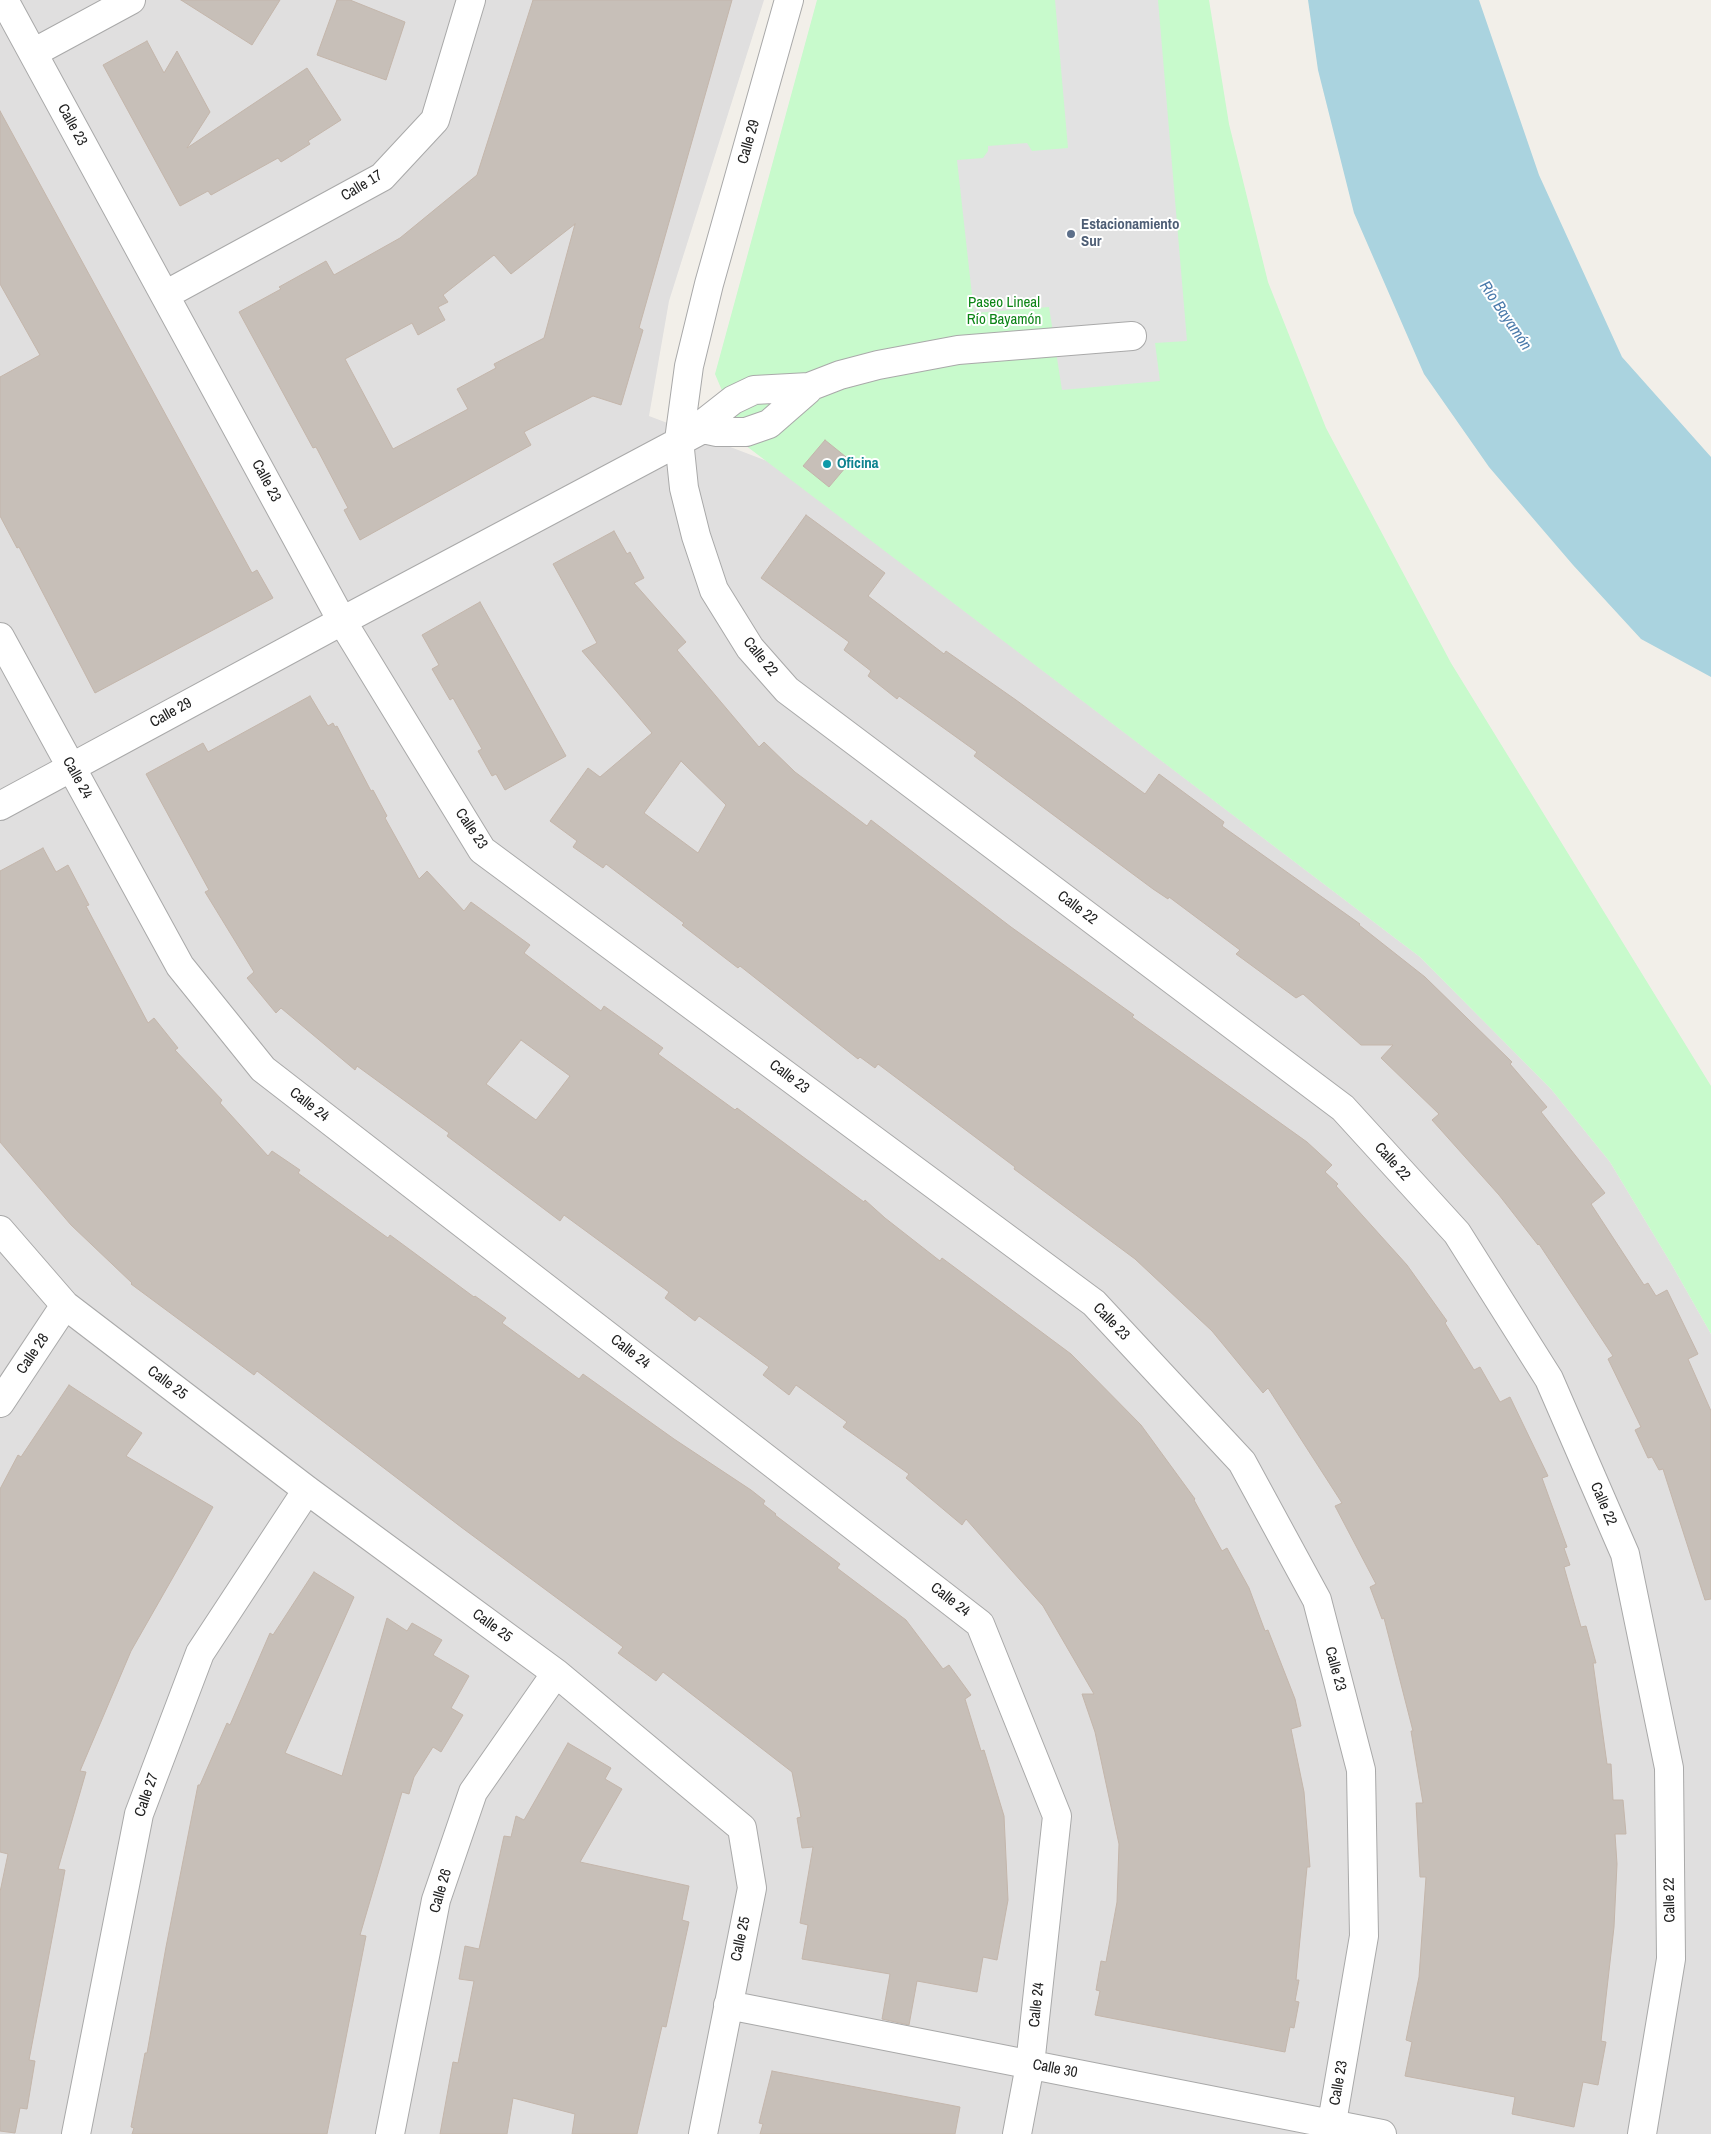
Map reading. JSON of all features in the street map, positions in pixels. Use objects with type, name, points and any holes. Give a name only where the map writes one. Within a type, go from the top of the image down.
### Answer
[{"type":"street","name":"Calle 23","points":[[4,0],[342,621],[482,850],[1094,1303],[1242,1462],[1316,1600],[1362,1770],[1364,1936],[1331,2129]]},
{"type":"street","points":[[33,53],[131,0]]},
{"type":"street","name":"Calle 17","points":[[165,295],[382,177],[435,120],[471,0]]},
{"type":"street","name":"Calle 29","points":[[709,284],[790,0]]},
{"type":"street","name":"Calle 22","points":[[709,284],[689,366],[691,434],[684,488],[714,590],[750,648],[788,690],[1343,1108],[1457,1233],[1549,1379],[1624,1554],[1669,1768],[1671,1959],[1642,2134]]},
{"type":"street","points":[[342,621],[691,434],[732,400],[754,390],[809,386],[840,375],[958,350],[1132,336]]},
{"type":"street","points":[[691,434],[746,432],[769,424],[808,390],[809,386]]},
{"type":"street","name":"Calle 29","points":[[0,806],[342,621]]},
{"type":"street","name":"Calle 24","points":[[0,637],[180,966],[263,1069],[980,1624],[1057,1816],[1030,2065],[1017,2134]]},
{"type":"street","name":"Calle 25","points":[[0,1230],[65,1306],[307,1490],[556,1673],[742,1828],[752,1888],[704,2134]]},
{"type":"street","name":"Calle 28","points":[[0,1403],[65,1306]]},
{"type":"street","name":"Calle 27","points":[[76,2134],[139,1814],[200,1654],[307,1490]]},
{"type":"street","name":"Calle 26","points":[[390,2134],[436,1900],[473,1792],[556,1673]]},
{"type":"street","name":"Calle 30","points":[[728,2005],[1030,2065],[1331,2129],[1382,2134]]},
{"type":"shaded area","points":[[0,0],[764,0],[669,301],[649,416],[767,461],[1420,957],[1551,1089],[1610,1162],[1711,1334],[1711,2134],[0,2134]]},
{"type":"shaded area","name":"Estacionamiento Sur","points":[[1055,0],[1158,0],[1187,341],[1155,343],[1160,381],[1062,390],[1049,307],[974,313],[957,160],[983,158],[988,151],[988,146],[1027,143],[1032,151],[1068,148]]},
{"type":"green space","name":"Paseo Lineal Río Bayamón","points":[[817,0],[1209,0],[1229,124],[1268,282],[1326,428],[1451,663],[1711,1086],[1711,1334],[1610,1162],[1551,1089],[1420,957],[745,445],[715,374]]},
{"type":"water","name":"Río Bayamón","points":[[1308,0],[1479,0],[1539,175],[1622,357],[1711,457],[1711,677],[1641,639],[1573,565],[1489,467],[1424,374],[1354,213],[1318,70]]},
{"type":"building","points":[[181,0],[280,0],[252,45]]},
{"type":"building","points":[[337,0],[350,0],[405,22],[386,80],[317,55]]},
{"type":"building","points":[[533,0],[732,0],[639,328],[643,330],[621,405],[593,396],[524,432],[531,445],[360,540],[344,510],[348,508],[316,447],[313,448],[239,312],[326,261],[334,275],[400,238],[477,175]],"holes":[[[575,224],[544,338],[494,364],[496,368],[457,389],[468,409],[393,449],[345,359],[412,323],[418,335],[445,320],[438,307],[448,302],[443,295],[494,255],[511,274]]]},
{"type":"building","points":[[147,41],[164,73],[177,51],[210,112],[187,148],[307,68],[341,120],[308,141],[310,144],[281,162],[278,158],[211,195],[208,191],[180,206],[103,65]]},
{"type":"building","points":[[0,111],[252,573],[257,570],[273,598],[95,693],[19,547],[17,548],[0,516],[0,377],[40,355],[0,284]]},
{"type":"building","name":"Oficina","points":[[825,440],[851,461],[829,487],[803,466]]},
{"type":"building","points":[[806,515],[885,573],[868,596],[944,654],[946,651],[1145,794],[1159,774],[1224,822],[1222,826],[1360,924],[1425,977],[1512,1062],[1510,1064],[1547,1107],[1541,1112],[1605,1193],[1591,1204],[1644,1285],[1648,1283],[1656,1296],[1667,1290],[1698,1354],[1688,1359],[1711,1411],[1711,1599],[1705,1600],[1663,1469],[1659,1470],[1652,1457],[1648,1458],[1635,1430],[1641,1427],[1608,1359],[1613,1356],[1539,1244],[1499,1195],[1432,1120],[1439,1114],[1381,1058],[1393,1045],[1361,1045],[1303,994],[1296,998],[1236,954],[1240,950],[1169,897],[1168,899],[1153,889],[974,756],[977,752],[899,696],[897,699],[868,676],[871,671],[844,650],[849,642],[761,578]]},
{"type":"building","points":[[614,531],[627,554],[630,552],[644,578],[634,583],[686,642],[677,650],[759,747],[764,742],[795,772],[867,826],[871,820],[1011,927],[1134,1015],[1132,1017],[1307,1142],[1332,1165],[1325,1172],[1338,1184],[1336,1186],[1407,1265],[1447,1321],[1445,1323],[1474,1370],[1480,1367],[1500,1402],[1510,1397],[1548,1476],[1542,1478],[1567,1547],[1564,1548],[1570,1565],[1564,1567],[1581,1627],[1586,1626],[1596,1663],[1593,1663],[1607,1764],[1611,1764],[1613,1800],[1623,1800],[1626,1834],[1615,1834],[1617,1864],[1614,1927],[1601,2041],[1606,2042],[1598,2085],[1583,2082],[1574,2127],[1512,2114],[1515,2097],[1405,2076],[1412,2042],[1406,2040],[1419,1977],[1426,1877],[1420,1877],[1416,1803],[1423,1803],[1411,1731],[1413,1731],[1384,1618],[1382,1619],[1370,1587],[1376,1584],[1335,1506],[1342,1503],[1268,1388],[1263,1393],[1212,1331],[1135,1259],[878,1064],[875,1068],[860,1057],[858,1059],[740,966],[738,968],[682,925],[684,923],[606,864],[603,868],[573,847],[577,841],[550,821],[588,768],[600,777],[652,733],[582,651],[597,643],[553,564]],"holes":[[[681,761],[726,805],[698,853],[644,813]]]},
{"type":"building","points":[[480,602],[566,756],[505,790],[496,774],[492,776],[478,751],[482,749],[453,698],[450,700],[432,669],[439,665],[422,635]]},
{"type":"building","points":[[310,696],[328,726],[333,723],[335,727],[337,726],[371,791],[373,790],[387,816],[385,818],[419,879],[427,871],[464,911],[471,902],[530,945],[524,953],[601,1011],[604,1006],[663,1048],[658,1054],[735,1110],[737,1108],[864,1202],[865,1200],[940,1261],[942,1258],[1071,1354],[1141,1425],[1195,1499],[1222,1551],[1227,1548],[1249,1588],[1265,1631],[1268,1630],[1295,1699],[1301,1726],[1291,1729],[1304,1792],[1310,1867],[1307,1867],[1296,1980],[1299,1980],[1295,2001],[1299,2002],[1294,2028],[1290,2027],[1285,2052],[1095,2015],[1100,1991],[1096,1990],[1101,1961],[1106,1962],[1117,1902],[1119,1844],[1095,1732],[1082,1694],[1094,1694],[1043,1606],[966,1519],[962,1525],[906,1478],[909,1474],[843,1427],[847,1422],[796,1385],[789,1395],[763,1375],[769,1367],[699,1316],[695,1321],[665,1298],[669,1292],[564,1215],[560,1221],[447,1136],[449,1133],[357,1066],[355,1070],[281,1008],[276,1013],[247,978],[254,972],[205,892],[209,890],[146,774],[203,743],[208,752]],"holes":[[[521,1040],[570,1076],[536,1120],[486,1084]]]},
{"type":"building","points":[[43,848],[56,872],[68,865],[89,905],[86,906],[148,1023],[154,1018],[178,1048],[175,1050],[222,1100],[220,1103],[268,1156],[272,1151],[300,1170],[298,1173],[388,1238],[390,1235],[474,1297],[506,1318],[502,1323],[579,1379],[583,1374],[674,1439],[751,1490],[765,1501],[763,1504],[775,1515],[840,1564],[837,1568],[906,1620],[943,1669],[949,1665],[971,1695],[965,1699],[981,1751],[984,1750],[1004,1816],[1008,1900],[997,1960],[983,1957],[977,1992],[917,1981],[909,2025],[882,2019],[890,1974],[802,1959],[808,1925],[800,1923],[813,1847],[802,1848],[797,1818],[801,1817],[792,1772],[663,1672],[656,1681],[618,1653],[623,1647],[461,1527],[257,1371],[254,1375],[131,1284],[71,1225],[0,1142],[0,871]]},
{"type":"building","points":[[69,1385],[142,1433],[126,1456],[213,1507],[131,1651],[80,1771],[86,1772],[58,1869],[65,1870],[29,2060],[35,2061],[27,2109],[20,2108],[15,2133],[0,2131],[0,1892],[8,1854],[0,1852],[0,1489],[18,1455],[21,1457]]},
{"type":"building","points":[[314,1572],[354,1597],[285,1753],[342,1776],[387,1618],[407,1631],[412,1623],[442,1640],[433,1655],[469,1676],[451,1708],[463,1715],[441,1752],[433,1747],[414,1777],[409,1794],[402,1792],[360,1935],[366,1936],[327,2134],[132,2134],[134,2128],[131,2127],[198,1785],[200,1785],[227,1723],[230,1725],[270,1633],[273,1635]]},
{"type":"building","points":[[568,1743],[611,1768],[605,1779],[622,1789],[580,1862],[689,1886],[682,1920],[689,1922],[666,2027],[662,2026],[637,2134],[572,2134],[575,2114],[513,2098],[507,2134],[440,2134],[453,2062],[458,2063],[474,1981],[459,1979],[465,1946],[479,1949],[504,1836],[511,1837],[516,1816],[524,1820]]},
{"type":"building","points":[[772,2071],[960,2107],[955,2134],[760,2134],[763,2124],[759,2123]]},
{"type":"place","name":"Estacionamiento Sur","points":[[1071,234]]},
{"type":"place","name":"Oficina","points":[[827,464]]}]
